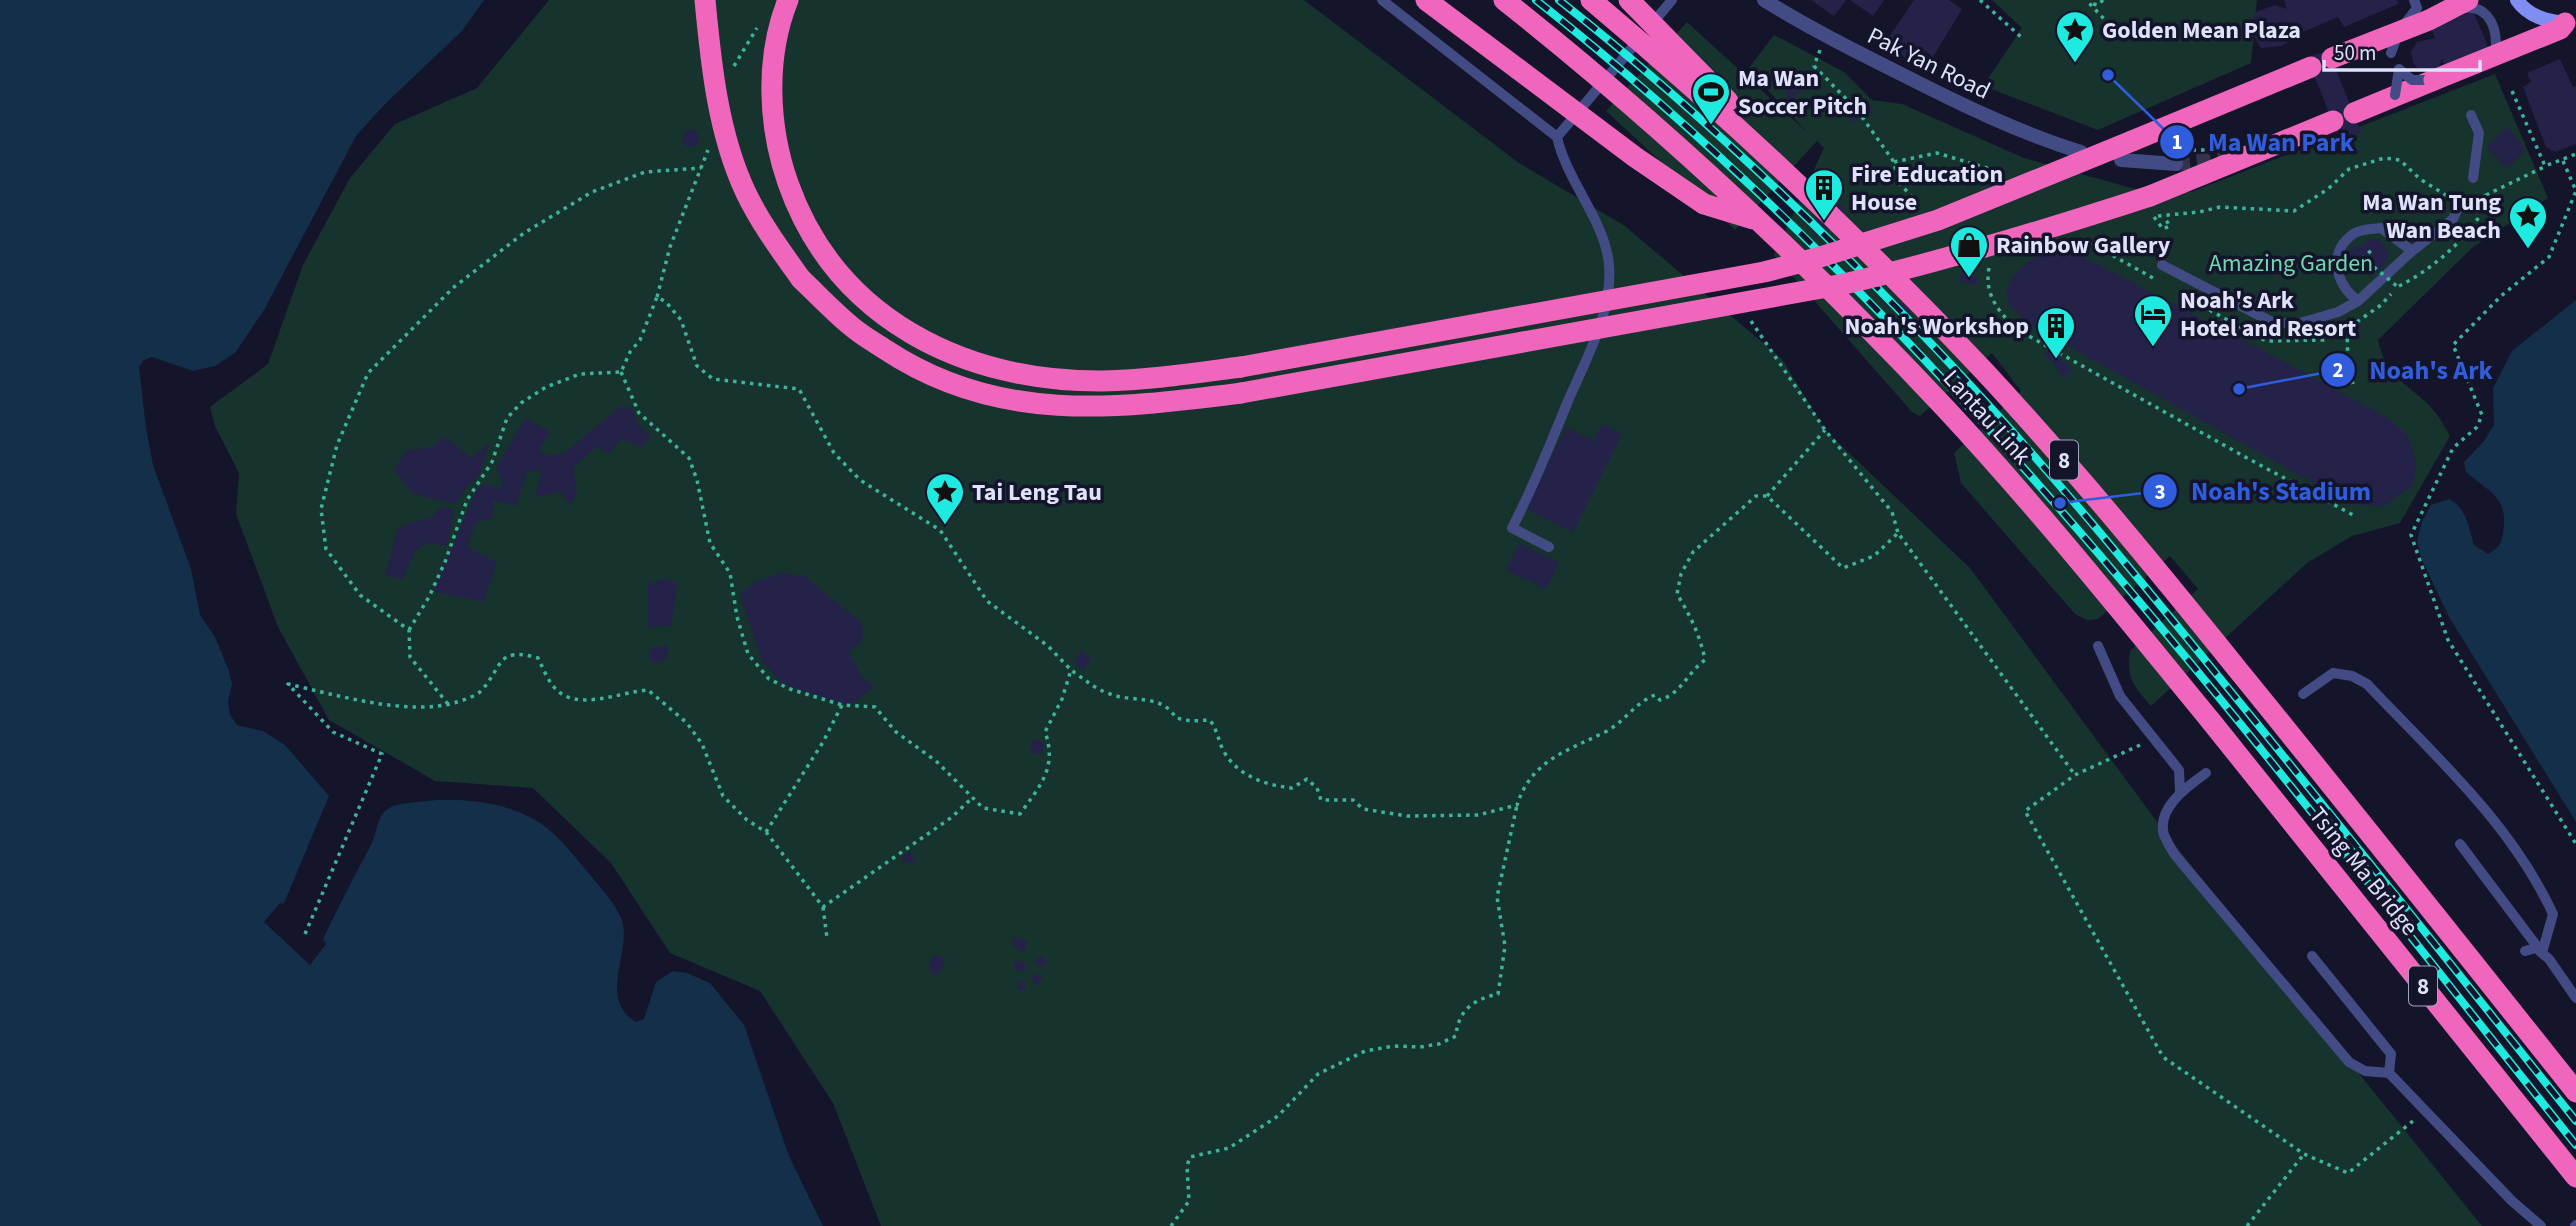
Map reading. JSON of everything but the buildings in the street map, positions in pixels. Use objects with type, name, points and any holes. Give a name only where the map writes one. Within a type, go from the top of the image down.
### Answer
[{"type":"highway","points":[[705,0],[710,55],[729,148],[745,192],[761,221],[801,279],[852,328],[907,364],[962,387],[1018,401],[1078,408],[1156,404],[1241,393],[1773,298],[1938,262],[2032,235],[2150,196],[2333,121]]},
{"type":"highway","points":[[788,0],[776,46],[772,105],[783,167],[796,207],[826,258],[856,293],[891,321],[930,345],[981,365],[1031,374],[1101,381],[1151,379],[1241,367],[1764,272],[1938,220],[2311,67]]},
{"type":"highway","points":[[1426,0],[1635,157],[1704,204],[1759,220]]},
{"type":"highway","name":"Lantau Link","points":[[1504,0],[1657,127],[1759,220],[1855,314],[1983,451],[2122,612],[2269,794]]},
{"type":"highway","name":"Lantau Link","points":[[1591,0],[1692,86],[1796,181],[1893,276],[1986,374],[2077,475],[2164,578],[2311,759]]},
{"type":"highway","points":[[1629,0],[1739,111],[1796,181]]},
{"type":"highway","points":[[2332,58],[2440,14],[2463,1]]},
{"type":"highway","points":[[2354,113],[2572,24]]},
{"type":"highway","name":"Tsing Ma Bridge","points":[[2311,759],[2576,1092]]},
{"type":"highway","name":"Tsing Ma Bridge","points":[[2269,794],[2576,1177]]},
{"type":"street","name":"Pak Yan Road","points":[[1764,0],[1803,24],[1973,111],[2081,152]]},
{"type":"street","points":[[2517,0],[2534,15],[2549,22],[2572,24]]},
{"type":"street","points":[[2121,160],[2176,164]]},
{"type":"lane","points":[[1382,0],[1557,137],[1561,157],[1600,230],[1609,265],[1605,310],[1527,499],[1512,528],[1549,547]]},
{"type":"lane","points":[[1557,137],[1672,0]]},
{"type":"lane","points":[[2391,54],[2399,31],[2417,8],[2414,0]]},
{"type":"lane","points":[[2440,14],[2470,7],[2483,11],[2491,19],[2496,31],[2493,56]]},
{"type":"lane","points":[[2373,42],[2391,54],[2399,69],[2412,80],[2434,80]]},
{"type":"lane","points":[[2395,95],[2399,69]]},
{"type":"lane","points":[[2471,115],[2479,133],[2473,178]]},
{"type":"lane","points":[[2162,265],[2274,323],[2301,323],[2338,312],[2358,300],[2412,251],[2453,219],[2457,210]]},
{"type":"lane","points":[[2358,300],[2346,292],[2337,269],[2339,250],[2354,233],[2381,228],[2412,251]]},
{"type":"lane","points":[[2098,646],[2120,696],[2179,770],[2180,792]]},
{"type":"lane","points":[[2303,694],[2333,673],[2352,676],[2367,684],[2451,770],[2498,825],[2544,894],[2553,914],[2542,953]]},
{"type":"lane","points":[[2206,773],[2180,792],[2164,817],[2163,833],[2175,855],[2349,1062],[2365,1071],[2389,1073],[2512,1201],[2541,1226]]},
{"type":"lane","points":[[2460,844],[2542,953]]},
{"type":"lane","points":[[2525,951],[2536,948],[2549,959],[2576,998]]},
{"type":"lane","points":[[2312,956],[2391,1054],[2389,1073]]},
{"type":"path","points":[[1980,0],[2021,37]]},
{"type":"path","points":[[2103,0],[2098,5],[2089,3],[2106,21]]},
{"type":"path","points":[[1820,50],[1814,66],[1861,115],[1894,162],[1898,183],[1926,211]]},
{"type":"path","points":[[2511,91],[2545,166]]},
{"type":"path","points":[[1894,162],[1937,153],[1987,168],[1997,176]]},
{"type":"path","points":[[2145,219],[2220,207],[2294,211],[2328,189],[2349,169],[2384,158],[2400,160],[2420,179],[2449,197],[2474,201],[2576,154]]},
{"type":"path","points":[[2563,161],[2576,191],[2549,257],[2501,296],[2453,345],[2482,415],[2477,427],[2454,448],[2411,535],[2448,640],[2576,844]]},
{"type":"path","points":[[409,630],[359,595],[326,549],[321,509],[337,445],[368,373],[454,287],[524,233],[592,192],[645,172],[702,168],[670,247],[657,297],[640,340],[629,352],[621,372],[639,413],[688,458],[698,480],[710,543],[730,573],[737,617],[748,653],[769,679],[790,689],[842,705],[875,707],[896,732],[936,761],[983,808],[1020,814],[1047,775],[1050,747],[1045,732],[1062,699],[1071,670]]},
{"type":"path","points":[[2353,384],[2347,329],[2381,305],[2398,287],[2410,281],[2458,244],[2479,217],[2474,201]]},
{"type":"path","points":[[2154,217],[2162,229],[2170,226],[2166,220]]},
{"type":"path","points":[[2372,250],[2360,260],[2365,266],[2374,267],[2398,287]]},
{"type":"path","points":[[1991,256],[1987,283],[1991,298],[2018,330],[2355,516]]},
{"type":"path","points":[[657,297],[666,302],[681,320],[697,366],[713,379],[799,389],[834,453],[860,480],[940,530],[987,601],[1048,646],[1086,682],[1110,694],[1153,701],[1170,708],[1176,718],[1191,721],[1210,720],[1218,732],[1223,749],[1249,778],[1292,788],[1307,779],[1317,788],[1321,800],[1353,800],[1363,809],[1398,816],[1478,815],[1517,805]]},
{"type":"path","points":[[1749,314],[1752,326],[1825,430],[1892,512],[1898,534],[2075,775]]},
{"type":"path","points":[[447,704],[410,657],[409,630],[435,585],[467,500],[492,463],[508,418],[521,403],[546,387],[580,373],[621,372]]},
{"type":"path","points":[[1766,496],[1825,430]]},
{"type":"path","points":[[1171,1226],[1189,1201],[1187,1166],[1190,1157],[1229,1147],[1278,1116],[1318,1074],[1365,1051],[1394,1046],[1420,1047],[1439,1044],[1456,1036],[1457,1021],[1478,998],[1498,994],[1505,946],[1497,897],[1523,786],[1544,762],[1607,730],[1644,699],[1655,695],[1660,700],[1673,696],[1692,669],[1705,660],[1702,642],[1691,616],[1677,594],[1682,574],[1693,552],[1716,530],[1756,496],[1766,496],[1843,568],[1874,556],[1898,534]]},
{"type":"path","points":[[305,934],[383,754],[332,732],[288,684],[352,699],[422,709],[480,693],[503,659],[519,653],[538,658],[555,689],[574,700],[587,701],[627,691],[648,690],[687,723],[702,744],[723,796],[747,820],[766,832],[823,907],[827,938]]},
{"type":"path","points":[[766,832],[823,742],[842,705]]},
{"type":"path","points":[[2155,738],[2075,775],[2025,811],[2164,1057],[2304,1154],[2348,1173],[2426,1111]]},
{"type":"path","points":[[823,907],[952,817],[973,797]]},
{"type":"path","points":[[2247,1226],[2304,1154]]},
{"type":"green space","points":[[549,0],[1304,0],[1519,163],[1625,226],[1782,359],[1825,430],[1970,568],[2166,834],[2482,1226],[881,1226],[833,1103],[760,991],[670,953],[611,863],[533,788],[435,781],[329,720],[278,627],[236,514],[239,473],[215,426],[210,407],[268,364],[303,265],[350,178],[395,124],[477,88]]},
{"type":"green space","points":[[1992,0],[2257,0],[2251,63],[2098,130],[1983,86],[2022,28]]},
{"type":"green space","name":"Amazing Garden","points":[[1687,22],[1808,133],[1748,69],[1774,35],[1844,72],[1872,100],[1902,104],[2024,158],[2135,189],[2191,192],[2495,74],[2548,198],[2473,247],[2378,340],[2387,365],[2435,412],[2450,436],[2400,523],[2352,536],[2307,563],[2151,706],[2130,675],[2130,651],[2198,589],[2170,556],[2098,619],[2087,620],[2075,614],[1961,483],[1954,453],[2021,391],[1992,353],[1920,416],[1912,412],[1774,255],[1824,148],[1817,141],[1735,230],[1606,111]]},
{"type":"water","points":[[0,0],[484,0],[462,31],[383,106],[356,136],[264,310],[235,353],[215,366],[193,371],[152,357],[144,360],[139,367],[153,465],[191,569],[200,615],[215,637],[229,671],[232,684],[228,702],[230,715],[237,725],[263,731],[285,745],[329,796],[283,904],[280,903],[264,922],[310,965],[326,944],[323,939],[371,845],[380,818],[394,806],[441,800],[473,801],[505,807],[534,819],[568,848],[605,893],[621,918],[624,930],[617,987],[624,1012],[636,1022],[644,1019],[656,982],[673,971],[687,973],[710,983],[744,1025],[789,1156],[823,1226],[0,1226]]},
{"type":"water","points":[[2576,300],[2576,822],[2449,617],[2422,560],[2417,541],[2422,521],[2431,505],[2449,499],[2463,513],[2474,545],[2488,554],[2498,546],[2504,521],[2500,503],[2490,491],[2466,472],[2464,462],[2484,441],[2494,425],[2493,388],[2512,351]]},
{"type":"tunnel","points":[[2176,164],[2226,158]]},
{"type":"railway","points":[[1536,0],[1685,125],[1825,258],[1959,397],[2088,542],[2213,690],[2576,1145]]},
{"type":"railway","points":[[1559,0],[1667,90],[1772,185],[1873,283],[2004,422],[2104,537],[2200,654],[2576,1121]]},
{"type":"place","name":"Golden Mean Plaza","points":[[2075,64]]},
{"type":"place","name":"Ma Wan Park","points":[[2108,75]]},
{"type":"place","name":"Ma Wan Soccer Pitch","points":[[1711,126]]},
{"type":"place","name":"Fire Education House","points":[[1824,222]]},
{"type":"place","name":"Ma Wan Tung Wan Beach","points":[[2528,250]]},
{"type":"place","name":"Rainbow Gallery","points":[[1969,279]]},
{"type":"place","name":"Noah's Ark Hotel and Resort","points":[[2153,348]]},
{"type":"place","name":"Noah's Workshop","points":[[2056,360]]},
{"type":"place","name":"Noah's Ark","points":[[2239,389]]},
{"type":"place","name":"Noah's Stadium","points":[[2060,503]]},
{"type":"place","name":"Tai Leng Tau","points":[[945,526]]}]
